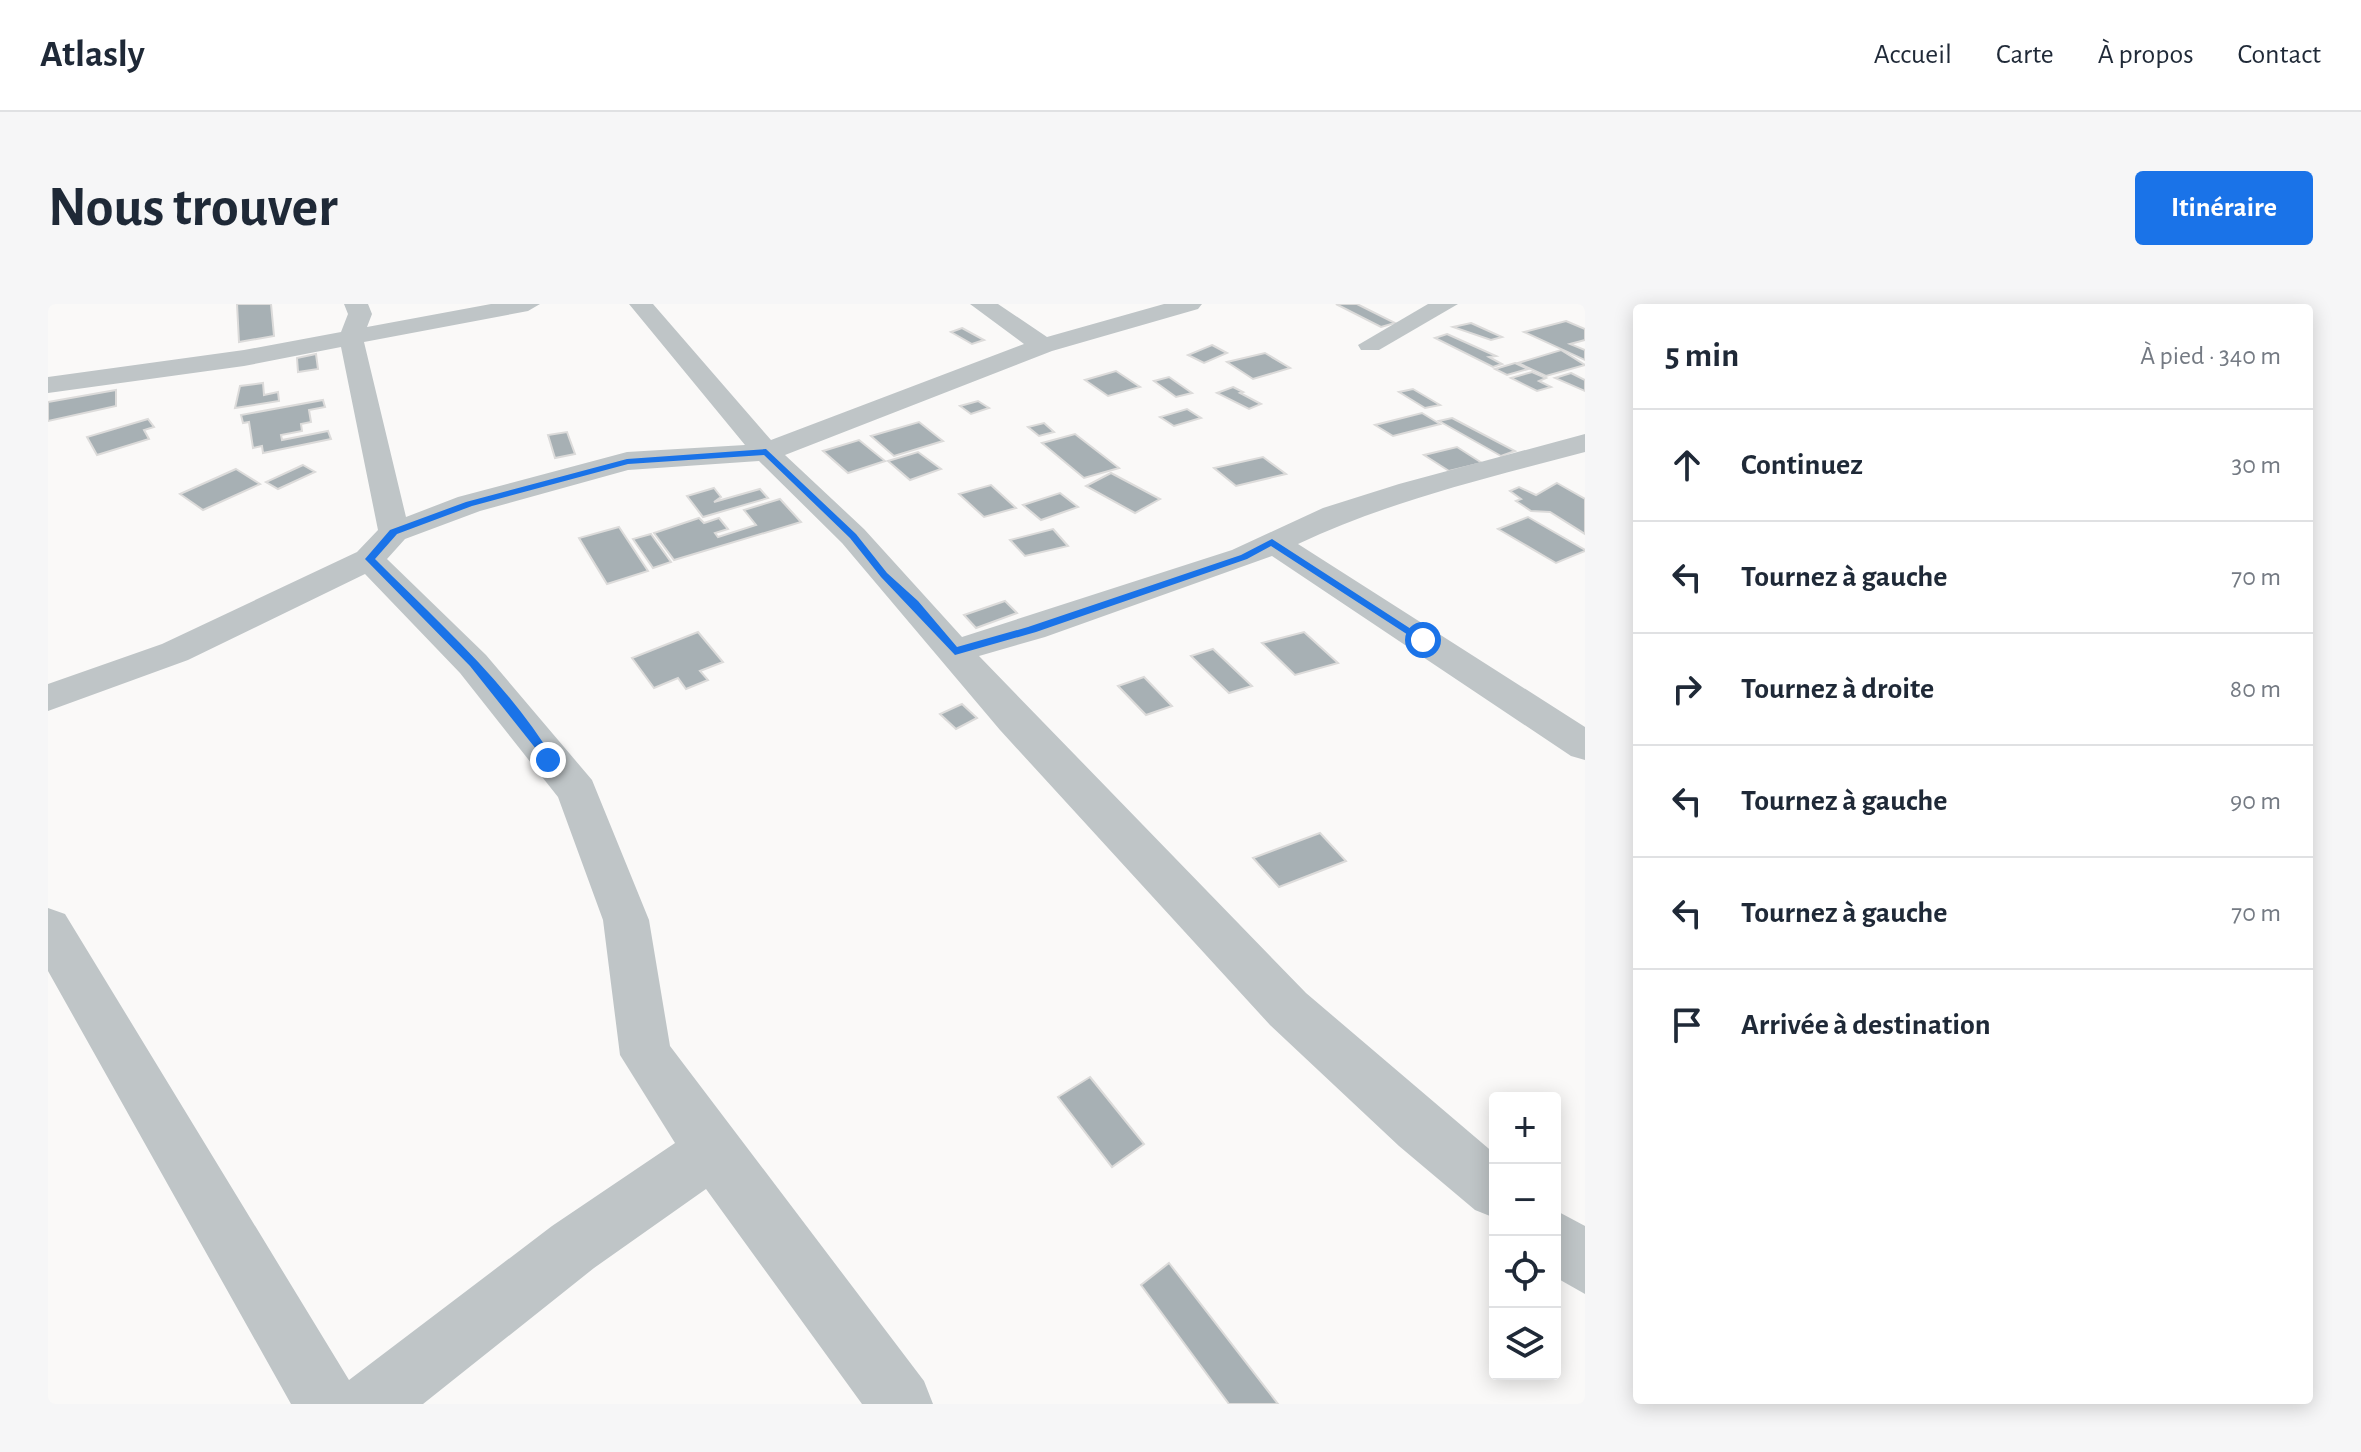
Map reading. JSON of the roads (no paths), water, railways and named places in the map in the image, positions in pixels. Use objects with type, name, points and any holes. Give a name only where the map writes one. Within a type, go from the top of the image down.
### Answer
[{"type":"street","points":[[356,304],[360,314],[351,338],[382,546],[577,791],[626,920],[646,1055],[712,1151],[901,1404]]},
{"type":"street","points":[[48,385],[244,358],[528,304]]},
{"type":"street","points":[[641,304],[766,452],[853,536],[1014,720],[1288,1009],[1418,1127],[1489,1185]]},
{"type":"street","points":[[982,304],[1043,346]]},
{"type":"street","points":[[48,698],[175,652],[469,504],[627,461],[766,452],[1043,346],[1190,304]]},
{"type":"street","points":[[1370,345],[1446,304]]},
{"type":"street","points":[[955,651],[1032,629],[1244,557],[1334,515],[1410,490],[1585,443]]},
{"type":"street","points":[[1272,542],[1585,746]]},
{"type":"street","points":[[48,928],[327,1404]]},
{"type":"street","points":[[371,1404],[573,1247],[712,1151]]},
{"type":"street","points":[[1561,1244],[1585,1264]]}]
